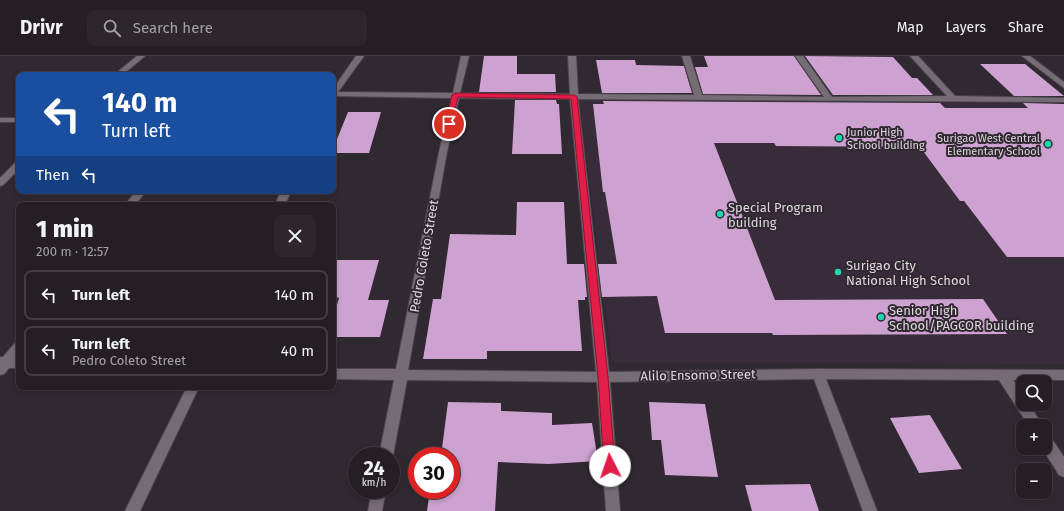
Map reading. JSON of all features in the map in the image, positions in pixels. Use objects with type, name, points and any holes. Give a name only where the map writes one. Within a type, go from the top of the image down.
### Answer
[{"type":"street","points":[[122,72],[141,56]]},
{"type":"street","points":[[336,90],[360,56]]},
{"type":"street","name":"Pedro Coleto Street","points":[[388,447],[443,152],[465,56]]},
{"type":"street","points":[[572,56],[574,97],[603,377],[613,511]]},
{"type":"street","points":[[686,56],[699,98]]},
{"type":"street","points":[[799,56],[830,99]]},
{"type":"street","points":[[914,56],[953,98]]},
{"type":"street","points":[[1026,56],[1064,86]]},
{"type":"street","points":[[336,94],[1064,100]]},
{"type":"street","points":[[0,120],[16,120]]},
{"type":"street","points":[[0,183],[16,167]]},
{"type":"street","points":[[132,202],[139,194]]},
{"type":"street","points":[[2,365],[16,349]]},
{"type":"street","points":[[2,365],[16,363]]},
{"type":"street","name":"Alilo Ensomo Street","points":[[336,374],[603,377],[818,374],[1064,375]]},
{"type":"street","points":[[818,374],[870,511]]},
{"type":"street","points":[[1003,375],[1031,419]]},
{"type":"street","points":[[132,511],[191,390]]},
{"type":"street","points":[[1052,451],[1064,470]]},
{"type":"street","points":[[375,511],[377,499]]},
{"type":"shaded area","name":"Surigao City National High School","points":[[579,100],[1064,104],[1064,364],[612,362]]},
{"type":"building","points":[[484,56],[517,56],[517,74],[555,74],[556,92],[479,92]]},
{"type":"building","points":[[704,56],[794,56],[821,95],[703,94],[695,67],[708,67]]},
{"type":"building","points":[[805,56],[893,57],[912,78],[917,78],[933,95],[833,95]]},
{"type":"building","points":[[596,60],[635,60],[636,65],[684,66],[692,93],[602,93]]},
{"type":"building","points":[[980,64],[1025,64],[1064,96],[1014,96]]},
{"type":"building","points":[[515,100],[556,100],[557,104],[559,104],[562,154],[512,154]]},
{"type":"building","points":[[603,101],[940,103],[945,108],[1028,108],[1023,103],[1064,104],[1064,257],[1007,257],[964,201],[960,201],[920,147],[776,146],[774,143],[714,143],[775,300],[983,299],[1007,334],[773,335],[772,333],[665,333],[657,296],[602,297],[598,264],[617,264],[605,192],[603,192],[593,104],[604,104]]},
{"type":"building","points":[[348,112],[381,112],[369,153],[336,153],[336,142]]},
{"type":"building","points":[[517,202],[564,202],[567,264],[584,264],[587,297],[585,297],[585,300],[578,300],[582,351],[487,351],[487,359],[423,359],[433,299],[441,299],[450,234],[516,235]]},
{"type":"building","points":[[336,260],[379,260],[368,300],[389,300],[380,337],[336,337],[336,308],[339,298],[336,297]]},
{"type":"building","points":[[448,402],[501,403],[501,411],[552,413],[552,425],[592,423],[598,461],[549,464],[498,462],[495,511],[427,511],[429,499],[460,499],[460,447],[442,447]]},
{"type":"building","points":[[649,402],[705,404],[718,477],[665,475],[661,440],[652,440]]},
{"type":"building","points":[[930,415],[962,469],[919,473],[890,418]]},
{"type":"building","points":[[810,484],[819,511],[752,511],[745,485]]},
{"type":"place","name":"Junior High School building","points":[[839,138]]},
{"type":"place","name":"Surigao West Central Elementary School","points":[[1048,144]]},
{"type":"place","name":"Special Program building","points":[[720,214]]},
{"type":"place","name":"Surigao City National High School","points":[[838,272]]},
{"type":"place","name":"Senior High School/PAGCOR building","points":[[881,317]]},
{"type":"route","points":[[449,124],[455,95],[574,97],[603,377],[610,466]]}]
